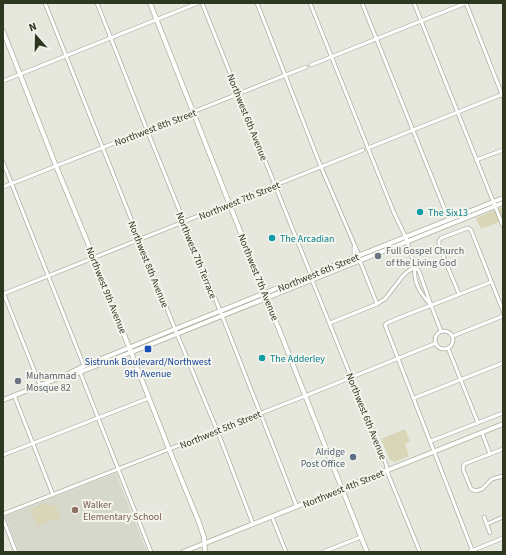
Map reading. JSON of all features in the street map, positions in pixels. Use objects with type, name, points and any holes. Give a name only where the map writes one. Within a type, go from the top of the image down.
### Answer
[{"type":"main road","name":"Northwest 7th Avenue","points":[[150,3],[367,552]]},
{"type":"main road","name":"Northwest 9th Avenue","points":[[3,31],[198,520],[204,537],[206,552]]},
{"type":"main road","name":"Northwest 6th Street","points":[[404,240],[494,204],[503,198]]},
{"type":"main road","name":"Northwest 6th Street","points":[[66,375],[80,372],[176,331],[359,259],[449,220],[494,204],[503,204]]},
{"type":"main road","name":"Northwest 6th Street","points":[[3,400],[66,375],[84,366],[131,350]]},
{"type":"main road","name":"Northwest 4th Street","points":[[183,552],[503,424]]},
{"type":"street","name":"Northwest 8th Avenue","points":[[45,3],[217,430],[253,524]]},
{"type":"street","name":"Northwest 7th Terrace","points":[[96,3],[298,507]]},
{"type":"street","points":[[3,81],[198,3]]},
{"type":"street","name":"Northwest 6th Avenue","points":[[202,3],[420,552]]},
{"type":"street","points":[[257,3],[358,253],[377,304]]},
{"type":"street","points":[[310,3],[401,228],[404,240],[415,267],[419,271],[441,331]]},
{"type":"street","points":[[362,3],[449,220]]},
{"type":"street","points":[[414,3],[503,226]]},
{"type":"street","points":[[311,65],[466,3],[503,95],[368,148]]},
{"type":"street","name":"Northwest 8th Street","points":[[3,187],[306,67]]},
{"type":"street","name":"Northwest 7th Street","points":[[3,293],[363,150]]},
{"type":"street","points":[[476,160],[503,150]]},
{"type":"street","points":[[3,162],[84,366]]},
{"type":"street","points":[[459,294],[439,246],[439,241],[441,238],[468,228],[471,230],[503,311]]},
{"type":"street","points":[[330,323],[386,299],[402,277],[415,267]]},
{"type":"street","points":[[415,267],[414,272],[416,284],[422,295],[431,305]]},
{"type":"street","points":[[473,551],[385,325],[431,305],[491,282]]},
{"type":"street","points":[[3,293],[40,385]]},
{"type":"street","points":[[453,336],[503,316]]},
{"type":"street","points":[[441,331],[449,332],[453,336],[454,339],[452,344],[448,348],[441,348],[437,345],[435,340],[436,335],[441,331]]},
{"type":"street","name":"Northwest 5th Street","points":[[3,514],[306,396],[436,343]]},
{"type":"street","points":[[448,348],[478,423]]},
{"type":"street","points":[[414,398],[503,363]]},
{"type":"street","points":[[80,372],[151,552]]},
{"type":"street","points":[[14,395],[53,495]]},
{"type":"street","points":[[3,455],[149,398]]},
{"type":"street","points":[[431,441],[503,413]]},
{"type":"street","points":[[482,433],[490,454]]},
{"type":"street","points":[[503,449],[464,464],[463,469],[471,489],[476,491],[482,489],[492,479],[503,476]]},
{"type":"street","points":[[272,517],[286,552]]},
{"type":"street","points":[[487,524],[503,517]]},
{"type":"street","points":[[484,518],[490,532]]},
{"type":"street","points":[[3,519],[16,552]]},
{"type":"street","points":[[323,552],[361,537]]},
{"type":"street","points":[[469,552],[503,538]]},
{"type":"shaded area","points":[[503,207],[503,221],[481,229],[476,218]]},
{"type":"shaded area","points":[[405,429],[410,441],[405,444],[409,456],[395,462],[390,460],[381,439]]},
{"type":"shaded area","name":"Walker Elementary School","points":[[116,473],[147,552],[19,552],[5,516]]},
{"type":"shaded area","points":[[46,502],[48,507],[55,504],[61,518],[53,521],[52,519],[37,526],[30,509]]},
{"type":"place","name":"The Six13","points":[[420,212]]},
{"type":"place","name":"The Arcadian","points":[[272,238]]},
{"type":"place","name":"Full Gospel Church of the Living God","points":[[378,256]]},
{"type":"place","name":"Sistrunk Boulevard/Northwest 9th Avenue","points":[[148,349]]},
{"type":"place","name":"The Adderley","points":[[262,358]]},
{"type":"place","name":"Muhammad Mosque 82","points":[[18,381]]},
{"type":"place","name":"Alridge Post Office","points":[[353,457]]},
{"type":"place","name":"Walker Elementary School","points":[[75,510]]}]
